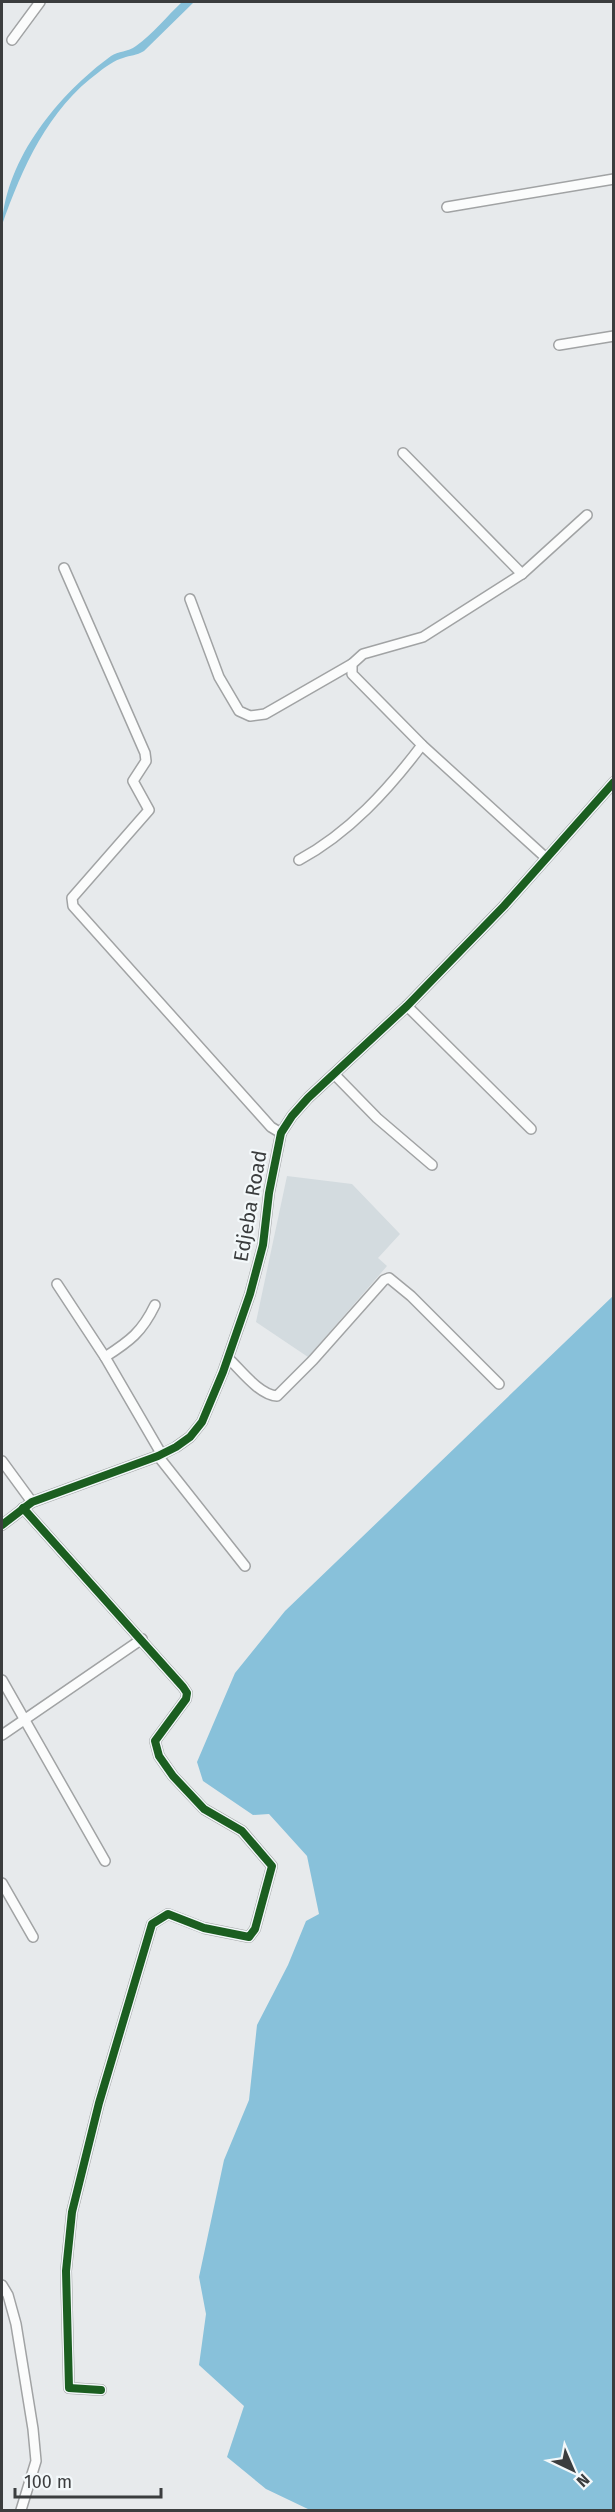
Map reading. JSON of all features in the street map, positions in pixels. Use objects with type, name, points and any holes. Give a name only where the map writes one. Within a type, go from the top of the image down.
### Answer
[{"type":"street","points":[[12,40],[40,2]]},
{"type":"street","points":[[447,207],[614,178]]},
{"type":"street","points":[[559,345],[614,336]]},
{"type":"street","points":[[403,453],[522,574]]},
{"type":"street","points":[[190,599],[219,677],[239,711],[250,716],[265,714],[352,664],[363,654],[423,637],[522,574],[587,515]]},
{"type":"street","points":[[64,568],[146,753],[146,761],[133,781],[149,810],[72,898],[73,906],[271,1128],[281,1133]]},
{"type":"street","points":[[352,664],[352,674],[422,745],[545,857]]},
{"type":"street","points":[[299,860],[325,846],[351,826],[422,745]]},
{"type":"street","name":"Edjeba Road","points":[[2,1526],[32,1502],[160,1456],[190,1437],[202,1422],[228,1358],[250,1294],[263,1245],[269,1192],[281,1133],[292,1116],[308,1098],[407,1006],[504,906],[545,857],[614,782]]},
{"type":"street","points":[[407,1006],[531,1129]]},
{"type":"street","points":[[335,1075],[377,1118],[432,1165]]},
{"type":"street","points":[[228,1358],[262,1390],[270,1396],[277,1396],[313,1360],[379,1285],[389,1278],[411,1296],[499,1384]]},
{"type":"street","points":[[57,1284],[105,1358],[160,1456],[244,1566]]},
{"type":"street","points":[[105,1358],[134,1338],[145,1325],[155,1305]]},
{"type":"street","points":[[2,1461],[32,1502]]},
{"type":"street","points":[[23,1508],[142,1639],[187,1694],[186,1699],[156,1741],[159,1756],[173,1776],[204,1809],[242,1831],[272,1866],[255,1929],[249,1937],[204,1928],[168,1914],[152,1924],[99,2103],[72,2212],[66,2271],[69,2388],[101,2390]]},
{"type":"street","points":[[2,1735],[142,1639]]},
{"type":"street","points":[[2,1680],[105,1862]]},
{"type":"street","points":[[2,1883],[33,1937]]},
{"type":"street","points":[[2,2285],[8,2295],[16,2324],[36,2461],[21,2511]]},
{"type":"shaded area","points":[[287,1176],[352,1184],[400,1234],[378,1258],[387,1266],[308,1357],[256,1322]]},
{"type":"water","points":[[182,2],[194,2],[144,51],[107,66],[81,87],[65,104],[51,122],[28,161],[2,225],[13,176],[38,130],[73,89],[92,71],[111,56],[133,48]]},
{"type":"water","points":[[613,1296],[613,2510],[310,2510],[266,2489],[227,2457],[244,2406],[199,2365],[206,2314],[199,2277],[224,2160],[249,2100],[257,2025],[288,1965],[306,1921],[319,1914],[307,1856],[269,1814],[253,1815],[203,1781],[197,1762],[235,1673],[285,1611]]},
{"type":"cycle path","points":[[2,1525],[32,1502],[158,1456],[190,1437],[202,1422],[223,1372],[250,1294],[263,1245],[269,1193],[281,1133],[292,1116],[308,1098],[407,1006],[504,906],[614,782]]},
{"type":"cycle path","points":[[23,1508],[187,1693],[186,1699],[155,1741],[159,1756],[173,1776],[204,1809],[242,1831],[272,1866],[255,1929],[249,1937],[204,1928],[168,1914],[152,1924],[99,2103],[72,2212],[66,2271],[69,2388],[101,2390]]}]
